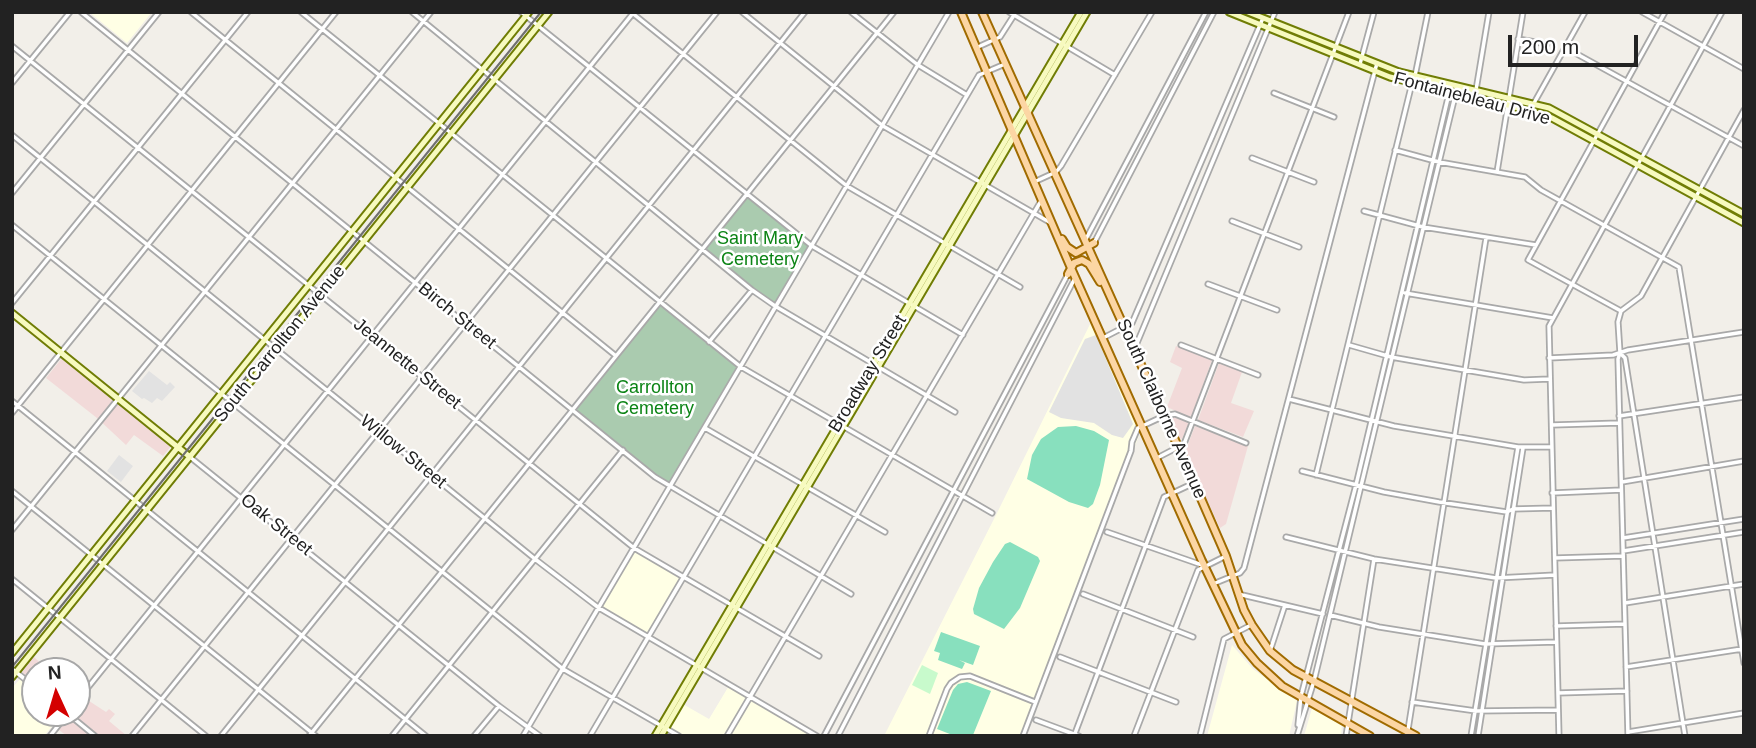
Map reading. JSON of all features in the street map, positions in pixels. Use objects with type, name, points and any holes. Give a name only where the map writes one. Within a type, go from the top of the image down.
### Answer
[{"type":"main road","name":"South Claiborne Avenue","points":[[961,12],[1042,200],[1069,271],[1103,338],[1235,631],[1256,663],[1282,685],[1370,736]]},
{"type":"main road","name":"South Claiborne Avenue","points":[[982,12],[1089,243],[1226,556],[1252,625],[1270,650],[1293,670],[1416,736]]},
{"type":"main road","points":[[1047,212],[1071,250],[1078,253],[1089,243]]},
{"type":"main road","points":[[1069,271],[1076,261],[1087,262],[1117,311]]},
{"type":"street","points":[[12,83],[70,12]]},
{"type":"street","name":"Birch Street","points":[[81,12],[655,477],[851,594]]},
{"type":"street","points":[[12,193],[159,12]]},
{"type":"street","points":[[191,12],[616,356]]},
{"type":"street","points":[[12,303],[248,12]]},
{"type":"street","points":[[301,12],[741,368],[992,513]]},
{"type":"street","points":[[12,413],[336,12]]},
{"type":"street","points":[[412,12],[752,290],[955,412]]},
{"type":"street","points":[[12,530],[431,12]]},
{"type":"street","name":"South Carrollton Avenue","points":[[14,672],[549,12]]},
{"type":"street","points":[[132,736],[717,12]]},
{"type":"street","points":[[742,12],[883,126],[1051,223]]},
{"type":"street","points":[[221,736],[805,12]]},
{"type":"street","points":[[851,12],[918,65],[967,94]]},
{"type":"street","points":[[12,491],[313,735],[528,463],[894,12]]},
{"type":"street","points":[[523,736],[949,12]]},
{"type":"street","points":[[1009,12],[1115,75]]},
{"type":"street","name":"Broadway Street","points":[[661,736],[1081,12]]},
{"type":"street","name":"Broadway Street","points":[[1064,45],[1087,12]]},
{"type":"street","points":[[1089,243],[1116,182],[1206,12]]},
{"type":"street","points":[[1089,243],[1123,186],[1214,12]]},
{"type":"street","name":"Fontainebleau Drive","points":[[1229,12],[1334,54],[1377,64],[1415,77],[1534,103],[1558,112],[1744,214]]},
{"type":"street","name":"Fontainebleau Drive","points":[[1248,12],[1336,47],[1374,71],[1552,118],[1741,222]]},
{"type":"street","points":[[1132,345],[1137,343],[1275,12]]},
{"type":"street","points":[[1157,458],[1184,444],[1349,12]]},
{"type":"street","points":[[1361,61],[1374,12]]},
{"type":"street","points":[[1316,475],[1378,214],[1415,77],[1428,12]]},
{"type":"street","points":[[1475,90],[1489,12]]},
{"type":"street","points":[[1497,172],[1523,12]]},
{"type":"street","points":[[1531,111],[1585,12]]},
{"type":"street","points":[[1642,12],[1744,69]]},
{"type":"street","points":[[1621,312],[1528,260],[1665,12]]},
{"type":"street","points":[[1559,736],[1549,329],[1722,12]]},
{"type":"street","points":[[91,684],[632,13],[847,186],[1020,287]]},
{"type":"street","points":[[1034,182],[1056,172],[1061,166],[1150,13]]},
{"type":"street","points":[[525,14],[812,246],[963,335]]},
{"type":"street","name":"South Carrollton Avenue","points":[[12,653],[483,70],[525,14]]},
{"type":"street","points":[[976,47],[1000,37],[1015,14]]},
{"type":"street","points":[[1132,324],[1263,18]]},
{"type":"street","points":[[1518,39],[1547,44]]},
{"type":"street","name":"Jeannette Street","points":[[12,46],[635,548],[819,656]]},
{"type":"street","points":[[1566,48],[1744,146]]},
{"type":"street","points":[[590,736],[967,94],[979,75],[1007,63]]},
{"type":"street","points":[[1179,63],[1185,66]]},
{"type":"street","points":[[1213,584],[1244,568],[1377,64]]},
{"type":"street","points":[[1297,733],[1301,696],[1342,550],[1454,86]]},
{"type":"street","points":[[1274,93],[1334,117]]},
{"type":"street","points":[[1227,103],[1235,106]]},
{"type":"street","points":[[1744,110],[1641,296],[1621,312],[1618,322],[1628,734],[1744,713]]},
{"type":"street","points":[[1148,121],[1154,125]]},
{"type":"street","name":"Willow Street","points":[[12,135],[599,608],[817,736]]},
{"type":"street","points":[[1395,150],[1436,161],[1518,175],[1676,264],[1680,270],[1692,340],[1744,663]]},
{"type":"street","points":[[1252,158],[1314,182]]},
{"type":"street","points":[[1196,176],[1204,179]]},
{"type":"street","points":[[1116,182],[1123,186]]},
{"type":"street","points":[[727,736],[1042,200]]},
{"type":"street","points":[[1364,211],[1421,226],[1536,245]]},
{"type":"street","points":[[1232,221],[1299,247]]},
{"type":"street","points":[[1741,222],[1744,230]]},
{"type":"street","points":[[12,225],[563,669],[679,736]]},
{"type":"street","points":[[1407,733],[1486,237]]},
{"type":"street","points":[[1165,249],[1173,253]]},
{"type":"street","points":[[824,736],[1069,271]]},
{"type":"street","points":[[838,736],[1074,280]]},
{"type":"street","points":[[1208,284],[1277,310]]},
{"type":"street","points":[[709,342],[752,290]]},
{"type":"street","points":[[1405,293],[1553,318]]},
{"type":"street","name":"Oak Street","points":[[12,313],[499,706],[540,736]]},
{"type":"street","points":[[1103,338],[1132,324],[1143,328]]},
{"type":"street","points":[[1549,358],[1613,355],[1744,332]]},
{"type":"street","points":[[1181,345],[1258,375]]},
{"type":"street","points":[[1348,345],[1389,356],[1524,380],[1549,379]]},
{"type":"street","points":[[1620,353],[1625,358],[1685,736]]},
{"type":"street","points":[[1009,386],[1017,390]]},
{"type":"street","points":[[1619,416],[1744,397]]},
{"type":"street","points":[[1289,399],[1373,422],[1520,448],[1551,447]]},
{"type":"street","points":[[12,401],[426,736]]},
{"type":"street","points":[[1023,736],[1138,428],[1175,414],[1246,443]]},
{"type":"street","points":[[1551,425],[1619,423]]},
{"type":"street","points":[[704,427],[885,531]]},
{"type":"street","points":[[1471,736],[1492,643],[1520,448]]},
{"type":"street","points":[[1478,736],[1485,644],[1520,448]]},
{"type":"street","points":[[392,736],[623,450]]},
{"type":"street","points":[[1621,482],[1744,461]]},
{"type":"street","points":[[1301,471],[1358,485],[1507,512],[1513,509],[1553,508]]},
{"type":"street","points":[[1036,720],[1076,735],[1164,497],[1194,483]]},
{"type":"street","points":[[1552,493],[1621,490]]},
{"type":"street","points":[[1623,538],[1744,519]]},
{"type":"street","points":[[1107,532],[1204,566]]},
{"type":"street","points":[[1554,558],[1623,553],[1744,532]]},
{"type":"street","points":[[1286,537],[1374,559],[1496,578],[1555,575]]},
{"type":"street","points":[[1297,733],[1309,702],[1342,550]]},
{"type":"street","points":[[1134,736],[1198,570],[1226,556]]},
{"type":"street","points":[[1346,736],[1374,559]]},
{"type":"street","points":[[12,579],[206,736]]},
{"type":"street","points":[[1624,603],[1744,584]]},
{"type":"street","points":[[1238,593],[1362,624],[1485,644],[1556,642]]},
{"type":"street","points":[[1083,594],[1193,637]]},
{"type":"street","points":[[1270,650],[1285,605]]},
{"type":"street","points":[[889,613],[899,619]]},
{"type":"street","points":[[1556,626],[1625,624]]},
{"type":"street","points":[[1200,736],[1224,639],[1235,631],[1252,625]]},
{"type":"street","points":[[1626,667],[1743,649]]},
{"type":"street","points":[[1060,657],[1176,702]]},
{"type":"street","points":[[929,736],[947,689],[960,677],[970,676],[1035,702]]},
{"type":"street","points":[[1558,693],[1627,691]]},
{"type":"street","points":[[1412,702],[1478,711],[1558,710]]},
{"type":"street","points":[[474,736],[499,706]]},
{"type":"street","name":"Broadway Street","points":[[655,736],[664,727]]},
{"type":"shaded area","points":[[89,12],[152,12],[127,43]]},
{"type":"shaded area","points":[[1094,316],[1143,425],[1026,736],[884,736],[998,511]]},
{"type":"shaded area","points":[[1096,335],[1133,424],[1123,438],[1112,435],[1094,423],[1061,418],[1049,412],[1085,339]]},
{"type":"shaded area","points":[[1176,346],[1212,360],[1189,417],[1167,407],[1182,368],[1170,362]]},
{"type":"shaded area","points":[[62,358],[172,445],[163,456],[134,435],[126,445],[46,378]]},
{"type":"shaded area","points":[[1219,363],[1242,372],[1231,403],[1254,411],[1243,437],[1198,420]]},
{"type":"shaded area","points":[[149,371],[167,385],[170,382],[175,387],[162,401],[157,398],[152,403],[132,391]]},
{"type":"shaded area","points":[[1171,416],[1189,422],[1182,439],[1178,438]]},
{"type":"shaded area","points":[[1195,426],[1248,446],[1226,524],[1220,528],[1185,452]]},
{"type":"shaded area","points":[[119,455],[133,466],[121,482],[107,471]]},
{"type":"shaded area","points":[[634,548],[683,576],[648,636],[599,608]]},
{"type":"shaded area","points":[[1232,645],[1253,669],[1297,701],[1289,736],[1207,736]]},
{"type":"shaded area","points":[[21,680],[21,727],[51,727],[44,736],[12,736],[12,688]]},
{"type":"shaded area","points":[[730,684],[817,736],[661,736],[681,703],[709,719]]},
{"type":"shaded area","points":[[91,702],[106,712],[109,709],[115,714],[109,721],[127,736],[100,736],[89,727]]},
{"type":"shaded area","points":[[1312,708],[1342,724],[1341,736],[1304,736]]},
{"type":"shaded area","points":[[61,727],[81,727],[92,736],[67,736],[59,730]]},
{"type":"green space","name":"Saint Mary Cemetery","points":[[747,195],[812,246],[775,306],[703,248]]},
{"type":"green space","name":"Carrollton Cemetery","points":[[660,303],[741,367],[670,486],[572,409]]},
{"type":"green space","points":[[1076,426],[1094,431],[1109,440],[1100,485],[1093,504],[1088,508],[1069,502],[1027,479],[1032,455],[1041,439],[1058,427]]},
{"type":"green space","points":[[1010,542],[1038,557],[1040,561],[1020,608],[1004,629],[974,614],[973,609],[979,588],[993,562],[1005,544]]},
{"type":"green space","points":[[941,632],[980,646],[973,665],[959,660],[965,663],[962,669],[938,660],[940,653],[934,651]]},
{"type":"green space","points":[[922,665],[938,673],[930,694],[912,685]]},
{"type":"green space","points":[[967,682],[991,691],[973,735],[955,736],[937,729],[953,690],[958,684]]},
{"type":"tram line","points":[[12,667],[541,12]]}]
